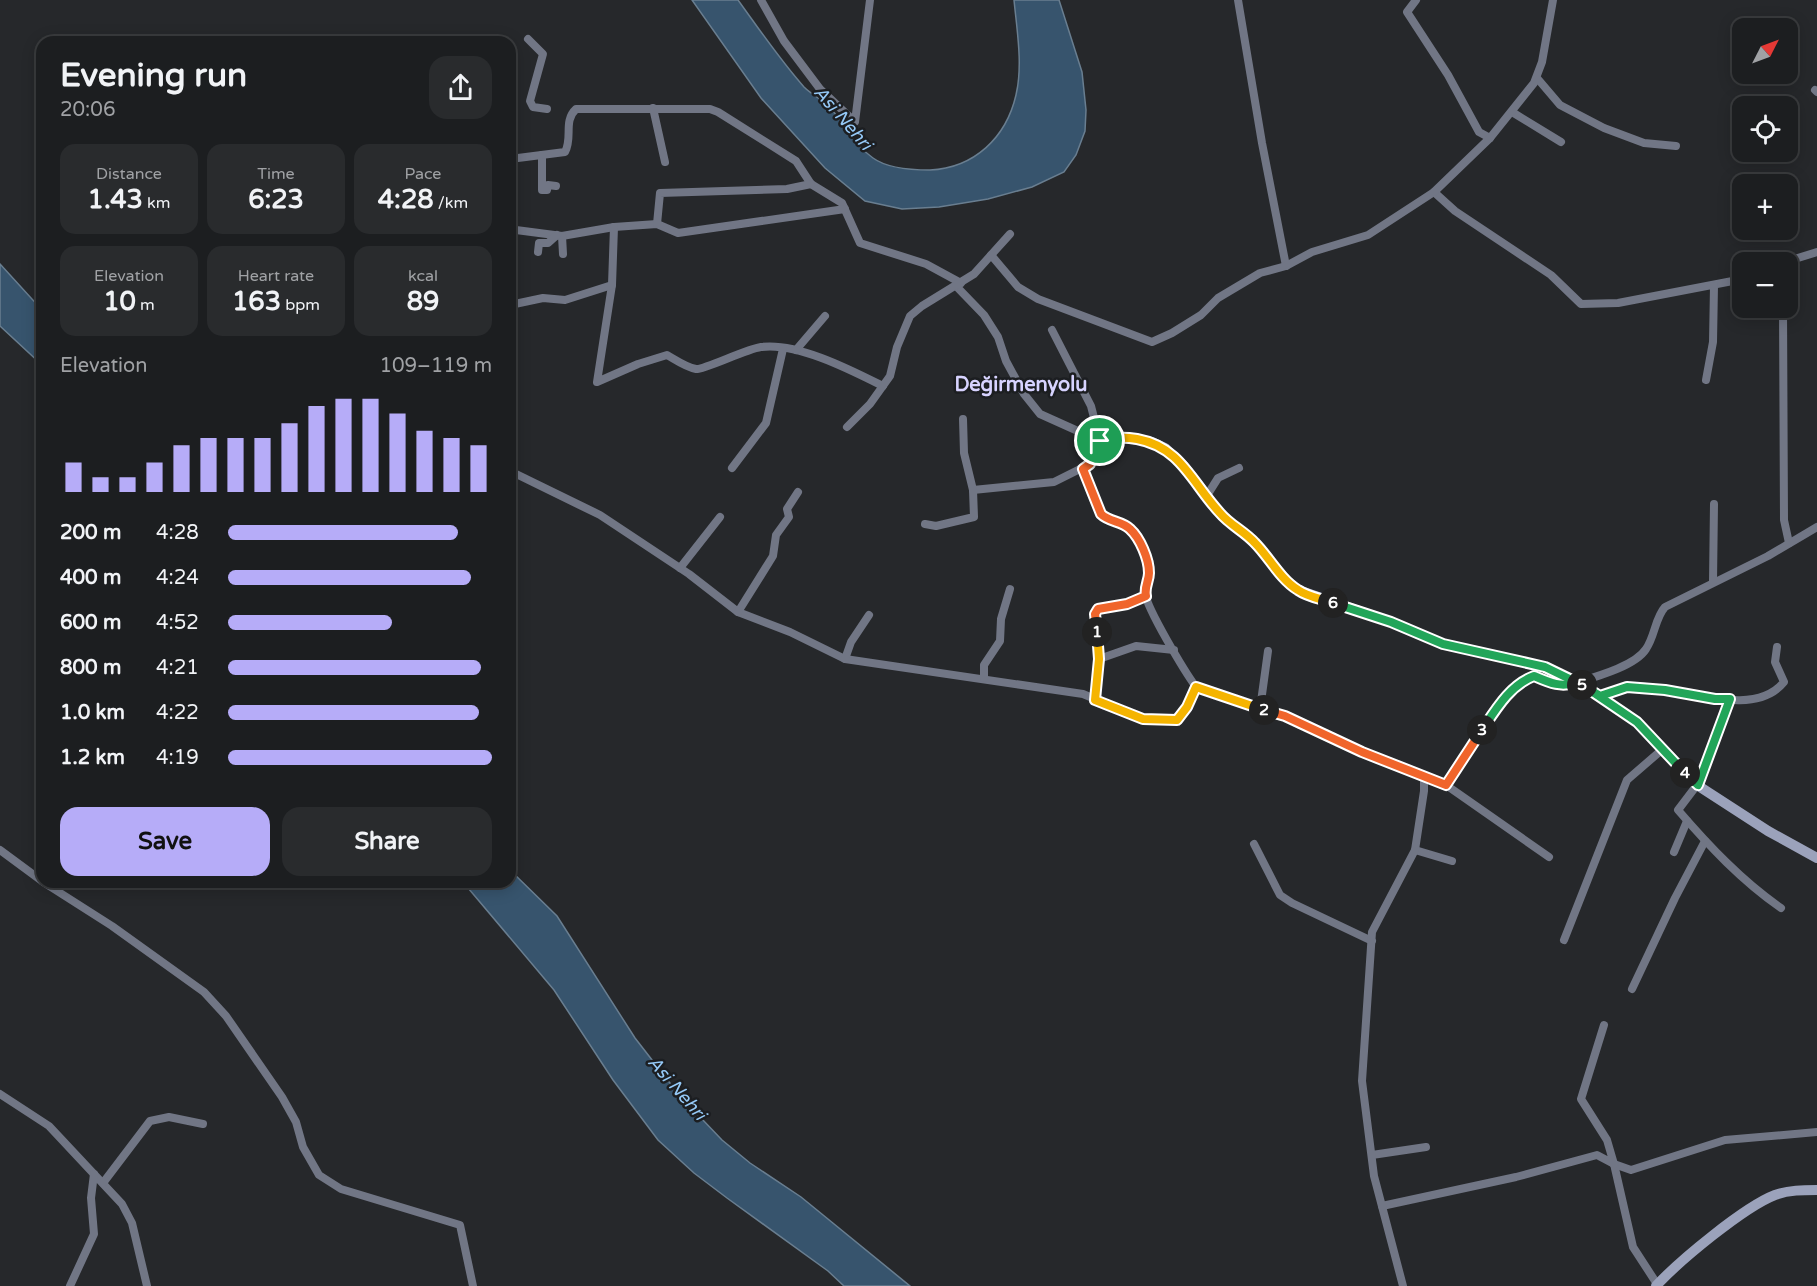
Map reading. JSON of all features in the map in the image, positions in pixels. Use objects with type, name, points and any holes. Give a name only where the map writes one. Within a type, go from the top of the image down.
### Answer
[{"type":"street","points":[[760,0],[784,41],[820,88],[855,122],[870,0]]},
{"type":"street","points":[[1238,0],[1286,266]]},
{"type":"street","points":[[1416,0],[1407,12],[1448,75],[1479,132],[1490,138]]},
{"type":"street","points":[[991,255],[1018,287],[1038,299],[1152,342],[1172,333],[1201,315],[1218,298],[1260,273],[1286,266],[1312,252],[1368,235],[1402,210],[1434,192],[1490,138],[1537,78],[1553,0]]},
{"type":"street","points":[[528,39],[543,54],[530,101],[533,106],[547,109]]},
{"type":"street","points":[[1537,78],[1560,105],[1604,128],[1644,143],[1676,146]]},
{"type":"street","points":[[653,108],[665,162]]},
{"type":"street","points":[[516,158],[562,153],[567,150],[568,121],[576,109],[710,109],[718,112],[796,161],[811,184],[842,203],[860,243],[926,264],[959,284],[998,337],[1006,361],[1015,378],[1040,414],[1100,441]]},
{"type":"street","points":[[1512,112],[1561,142]]},
{"type":"street","points":[[542,155],[543,190],[547,190],[548,185],[556,186]]},
{"type":"street","points":[[657,224],[660,193],[787,189],[811,184]]},
{"type":"street","points":[[1434,192],[1455,211],[1551,275],[1581,304],[1618,303],[1732,282]]},
{"type":"street","points":[[516,230],[560,236],[614,227],[657,224],[678,233],[845,209]]},
{"type":"street","points":[[614,227],[612,285],[597,382],[638,364],[667,355],[696,369],[762,346],[796,350],[842,365],[883,386]]},
{"type":"street","points":[[847,427],[870,404],[890,376],[897,347],[910,316],[974,274],[1010,234]]},
{"type":"street","points":[[538,252],[539,243],[548,243],[560,236]]},
{"type":"street","points":[[560,236],[563,254]]},
{"type":"street","points":[[1798,258],[1817,252]]},
{"type":"street","points":[[516,304],[543,298],[565,300],[612,285]]},
{"type":"street","points":[[1706,380],[1713,342],[1714,286]]},
{"type":"street","points":[[796,350],[825,316]]},
{"type":"street","points":[[1783,318],[1784,520],[1789,543]]},
{"type":"street","points":[[1052,330],[1067,364],[1091,406],[1100,441]]},
{"type":"street","points":[[732,468],[766,423],[783,349]]},
{"type":"street","points":[[925,524],[936,526],[973,519],[973,490],[964,453],[963,419]]},
{"type":"street","points":[[973,490],[1054,482],[1090,464],[1091,452],[1100,441],[1109,438],[1127,438],[1159,445],[1179,460],[1222,516],[1256,543],[1286,580],[1298,590],[1391,622],[1429,640],[1528,662],[1556,671],[1578,682],[1637,722],[1698,785],[1768,831],[1817,858]]},
{"type":"street","points":[[1206,497],[1218,478],[1239,468]]},
{"type":"street","points":[[1083,469],[1101,514],[1106,519],[1120,522],[1130,529],[1146,556],[1149,573],[1146,596],[1196,687],[1285,716],[1424,778],[1446,785],[1549,857]]},
{"type":"street","points":[[516,474],[600,515],[680,568],[738,612],[790,632],[845,659],[1083,694],[1143,719],[1177,720],[1187,707],[1196,687]]},
{"type":"street","points":[[738,612],[773,556],[776,535],[789,517],[787,509],[798,492]]},
{"type":"street","points":[[1713,582],[1714,504]]},
{"type":"street","points":[[680,568],[720,517]]},
{"type":"street","points":[[1446,785],[1506,695],[1525,680],[1534,676],[1566,686],[1620,668],[1646,651],[1658,626],[1659,614],[1665,607],[1817,527]]},
{"type":"street","points":[[984,678],[984,665],[1000,641],[1001,619],[1010,589]]},
{"type":"street","points":[[1095,700],[1099,659],[1095,614],[1098,609],[1127,604],[1146,596]]},
{"type":"street","points":[[845,659],[851,642],[869,615]]},
{"type":"street","points":[[1099,659],[1136,646],[1174,650]]},
{"type":"street","points":[[1600,696],[1627,687],[1665,690],[1715,699],[1751,699],[1777,692],[1784,682],[1775,662],[1777,647]]},
{"type":"street","points":[[1260,709],[1268,651]]},
{"type":"street","points":[[1730,699],[1698,785],[1678,810],[1705,841],[1760,894],[1781,908]]},
{"type":"street","points":[[1564,940],[1627,780],[1664,748]]},
{"type":"street","points":[[1403,1286],[1382,1206],[1372,1155],[1362,1081],[1372,932],[1415,850],[1424,778]]},
{"type":"street","points":[[1674,852],[1687,821]]},
{"type":"street","points":[[1632,989],[1705,841]]},
{"type":"street","points":[[1254,844],[1280,895],[1372,942]]},
{"type":"street","points":[[0,850],[36,877]]},
{"type":"street","points":[[1415,850],[1452,861]]},
{"type":"street","points":[[52,888],[112,926],[204,992],[226,1016],[282,1097],[296,1122],[303,1147],[319,1175],[341,1189],[460,1226],[473,1286]]},
{"type":"street","points":[[1604,1025],[1581,1099],[1607,1140],[1633,1246],[1657,1285],[1692,1253],[1766,1200],[1789,1191],[1817,1190]]},
{"type":"street","points":[[0,1094],[49,1126],[122,1204],[132,1223],[147,1286]]},
{"type":"street","points":[[103,1183],[150,1121],[169,1117],[203,1124]]},
{"type":"street","points":[[1382,1206],[1516,1177],[1598,1155],[1631,1170],[1725,1140],[1817,1132]]},
{"type":"street","points":[[1372,1155],[1426,1147]]},
{"type":"street","points":[[70,1286],[94,1234],[91,1198],[94,1174]]},
{"type":"water","points":[[692,0],[738,0],[795,77],[807,90],[829,107],[867,153],[879,162],[893,167],[930,170],[946,168],[974,157],[986,148],[1005,125],[1016,95],[1019,72],[1014,0],[1059,0],[1082,72],[1086,110],[1085,131],[1076,155],[1064,172],[1032,187],[988,199],[939,207],[902,209],[865,201],[825,168],[761,98]]},
{"type":"water","points":[[0,264],[36,303],[36,359],[0,326]]},
{"type":"water","points":[[516,876],[557,916],[635,1038],[680,1096],[722,1140],[750,1163],[801,1197],[910,1286],[844,1286],[828,1271],[694,1173],[658,1140],[613,1080],[554,990],[468,888],[516,888]]},
{"type":"district","name":"Değirmenyolu","points":[[1021,384]]},
{"type":"route","points":[[1100,441],[1091,452],[1090,464],[1083,469],[1101,514],[1106,519],[1120,522],[1130,529],[1146,556],[1149,573],[1146,596],[1127,604],[1098,609],[1095,614],[1099,659],[1095,700],[1143,719],[1177,720],[1187,707],[1196,687],[1285,716],[1362,752],[1446,785],[1506,695],[1525,680],[1534,676],[1566,686],[1578,682],[1586,687],[1600,696],[1623,711],[1637,722],[1698,785],[1730,699],[1627,687],[1600,696],[1586,687],[1569,677],[1545,667],[1429,640],[1382,618],[1305,594],[1286,580],[1256,543],[1222,516],[1179,460],[1165,448],[1152,442],[1127,438],[1117,437],[1100,441]]},
{"type":"water label","name":"Asi Nehri","points":[[843,118]]},
{"type":"water label","name":"Asi Nehri","points":[[677,1088]]}]
